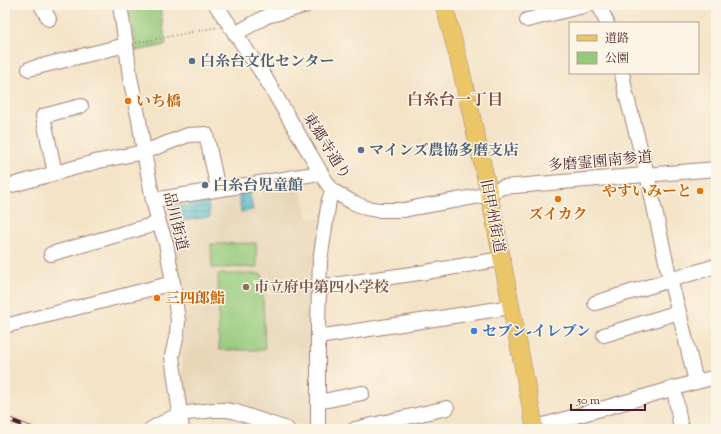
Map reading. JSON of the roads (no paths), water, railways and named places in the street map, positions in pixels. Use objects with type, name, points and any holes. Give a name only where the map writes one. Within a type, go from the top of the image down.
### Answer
[{"type":"main road","name":"旧甲州街道","points":[[444,5],[460,65],[489,193],[534,429]]},
{"type":"street","points":[[41,5],[49,20]]},
{"type":"street","name":"品川街道","points":[[120,5],[130,77],[153,200],[166,243],[173,283],[178,321],[177,334],[172,356],[182,429]]},
{"type":"street","name":"東郷寺通り","points":[[216,5],[266,79],[306,146],[320,173],[333,191],[366,208],[392,211],[418,208],[489,193]]},
{"type":"street","points":[[232,30],[267,16],[307,5]]},
{"type":"street","points":[[527,20],[587,5]]},
{"type":"street","points":[[599,5],[607,22]]},
{"type":"street","points":[[29,69],[126,45]]},
{"type":"street","points":[[622,74],[647,174],[670,280],[696,382]]},
{"type":"street","points":[[55,173],[43,116],[81,106]]},
{"type":"street","points":[[5,187],[100,161],[144,152],[188,135],[206,134],[218,189]]},
{"type":"street","name":"多磨霊園南参道","points":[[489,193],[504,187],[716,169]]},
{"type":"street","points":[[153,200],[320,173]]},
{"type":"street","points":[[318,429],[320,261],[329,200],[333,191]]},
{"type":"street","points":[[51,254],[159,223]]},
{"type":"street","points":[[319,287],[426,272],[501,259]]},
{"type":"street","points":[[595,303],[716,266]]},
{"type":"street","points":[[5,326],[173,283]]},
{"type":"street","points":[[318,337],[511,307]]},
{"type":"street","points":[[604,335],[679,312]]},
{"type":"street","points":[[534,429],[540,426],[716,377]]},
{"type":"street","points":[[674,388],[681,429]]},
{"type":"street","points":[[318,402],[362,393]]},
{"type":"street","points":[[355,429],[447,408]]},
{"type":"street","points":[[151,429],[179,414],[214,410],[236,412],[288,429]]},
{"type":"water","points":[[250,192],[253,210],[241,212],[238,194]]},
{"type":"water","points":[[208,202],[210,217],[175,222],[173,207]]},
{"type":"railway","points":[[5,418],[33,429]]},
{"type":"place","name":"白糸台文化センター","points":[[192,61]]},
{"type":"place","name":"いち橋","points":[[128,101]]},
{"type":"place","name":"マインズ農協多磨支店","points":[[361,150]]},
{"type":"place","name":"白糸台児童館","points":[[205,185]]},
{"type":"place","name":"やすいみーと","points":[[700,191]]},
{"type":"place","name":"ズイカク","points":[[558,199]]},
{"type":"place","name":"市立府中第四小学校","points":[[246,287]]},
{"type":"place","name":"三四郎鮨","points":[[157,298]]},
{"type":"place","name":"セブン-イレブン","points":[[474,331]]},
{"type":"district","name":"白糸台一丁目","points":[[455,99]]}]
